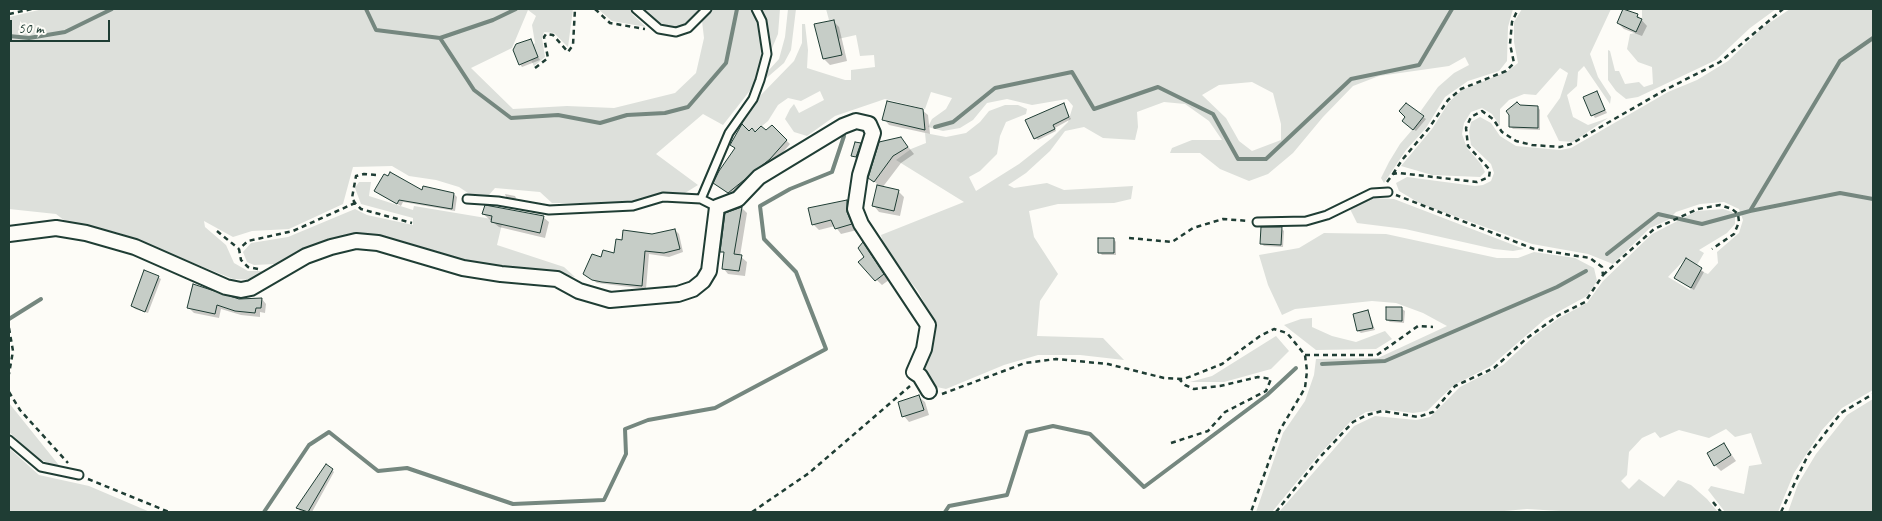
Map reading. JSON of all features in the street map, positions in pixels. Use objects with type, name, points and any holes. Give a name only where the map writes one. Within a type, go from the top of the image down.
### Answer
[{"type":"street","points":[[9,234],[56,228],[86,232],[134,247],[226,287],[242,290],[251,288],[314,252],[356,241],[378,243],[464,268],[501,274],[557,279],[579,291],[610,300],[678,294],[693,289],[703,281],[709,271],[717,207],[738,199],[759,177],[843,126],[856,121],[869,124],[873,133],[860,175],[855,209],[861,224],[928,325],[924,349],[914,372],[920,376],[928,391]]},
{"type":"lane","points":[[636,9],[659,29],[676,32],[688,28],[707,9]]},
{"type":"lane","points":[[701,199],[729,133],[753,99],[760,80],[766,54],[762,21],[756,9]]},
{"type":"lane","points":[[1257,222],[1306,221],[1327,215],[1372,194],[1388,192]]},
{"type":"lane","points":[[467,199],[549,210],[633,206],[663,197],[701,199],[717,207]]},
{"type":"lane","points":[[9,440],[41,468],[79,475]]},
{"type":"path","points":[[9,14],[32,9]]},
{"type":"path","points":[[535,68],[548,58],[544,37],[546,34],[553,35],[568,52],[573,45],[575,9]]},
{"type":"path","points":[[595,9],[610,23],[641,30],[659,29]]},
{"type":"path","points":[[1518,9],[1512,22],[1510,44],[1514,63],[1506,71],[1461,88],[1448,100],[1430,128],[1402,160],[1387,183],[1388,192],[1534,248],[1590,258],[1602,267],[1603,275]]},
{"type":"path","points":[[1393,174],[1477,182],[1489,177],[1490,170],[1468,146],[1466,128],[1471,117],[1482,111],[1492,119],[1502,132],[1516,141],[1532,145],[1560,147],[1571,144],[1663,91],[1720,62],[1783,9]]},
{"type":"path","points":[[376,175],[356,176],[352,198],[361,209],[412,223]]},
{"type":"path","points":[[239,248],[248,241],[293,231],[356,203]]},
{"type":"path","points":[[1276,512],[1321,456],[1353,422],[1367,415],[1382,411],[1418,417],[1433,412],[1455,386],[1494,368],[1527,338],[1551,320],[1585,302],[1603,275],[1654,229],[1698,209],[1720,205],[1732,209],[1738,214],[1739,222],[1734,234],[1712,250]]},
{"type":"path","points":[[1129,238],[1172,242],[1193,228],[1223,219],[1257,222]]},
{"type":"path","points":[[217,231],[239,248],[241,260],[248,267],[266,270],[284,268]]},
{"type":"path","points":[[1305,355],[1377,354],[1418,326],[1433,328]]},
{"type":"path","points":[[9,328],[13,351],[9,374]]},
{"type":"path","points":[[928,391],[945,394],[1025,363],[1056,359],[1108,364],[1164,378],[1184,379],[1222,364],[1260,336],[1274,329],[1287,332],[1305,355],[1307,371],[1305,388],[1280,430],[1251,512]]},
{"type":"path","points":[[752,512],[809,473],[920,376]]},
{"type":"path","points":[[1171,443],[1208,431],[1224,412],[1266,392],[1271,379],[1258,377],[1220,386],[1194,389],[1185,385],[1179,379]]},
{"type":"path","points":[[9,392],[20,410],[79,475],[170,512]]},
{"type":"path","points":[[1781,512],[1808,455],[1842,413],[1873,394]]},
{"type":"path","points":[[1713,502],[1721,512]]},
{"type":"shaded area","points":[[43,9],[573,9],[568,47],[554,33],[544,32],[542,38],[545,57],[534,66],[531,60],[538,57],[533,45],[535,43],[532,25],[536,16],[528,10],[512,48],[471,68],[513,109],[567,106],[614,108],[675,93],[696,73],[704,38],[702,21],[713,9],[753,9],[760,24],[761,62],[752,88],[723,125],[703,114],[656,154],[698,185],[685,193],[664,192],[630,203],[552,203],[540,192],[495,188],[489,195],[471,195],[459,187],[436,180],[409,176],[392,166],[353,167],[343,204],[289,229],[252,231],[233,237],[204,221],[205,227],[226,245],[234,263],[248,271],[261,271],[265,275],[256,280],[233,279],[119,233],[65,221],[56,214],[9,209],[9,17]]},
{"type":"shaded area","points":[[598,9],[630,9],[632,14],[646,27],[612,21]]},
{"type":"shaded area","points":[[640,9],[702,9],[684,25],[671,28],[653,23]]},
{"type":"shaded area","points":[[758,9],[780,9],[778,34],[770,53]]},
{"type":"shaded area","points":[[788,9],[796,9],[791,50],[784,63],[763,81],[768,71],[779,59],[785,37]]},
{"type":"shaded area","points":[[826,9],[1513,9],[1508,27],[1507,61],[1499,71],[1468,81],[1445,97],[1426,128],[1406,150],[1384,183],[1381,178],[1389,162],[1400,144],[1424,116],[1420,112],[1438,87],[1454,73],[1469,65],[1465,57],[1449,66],[1379,76],[1353,86],[1323,117],[1293,153],[1268,174],[1249,181],[1220,169],[1200,153],[1170,153],[1172,148],[1192,140],[1222,140],[1209,121],[1185,104],[1164,102],[1137,112],[1138,127],[1135,140],[1103,138],[1084,127],[1065,131],[1050,151],[1026,173],[1008,185],[1014,188],[1047,183],[1064,190],[1133,186],[1131,199],[1114,203],[1058,204],[1029,211],[1034,237],[1058,274],[1040,301],[1037,336],[1103,338],[1124,360],[1080,355],[1038,355],[1004,365],[946,389],[932,386],[926,378],[923,366],[932,330],[930,314],[918,291],[885,250],[881,235],[964,202],[896,160],[911,149],[926,143],[925,133],[946,137],[966,133],[980,122],[989,111],[1005,105],[1018,105],[1027,109],[1026,114],[1006,122],[1000,136],[997,154],[980,171],[969,177],[976,191],[1019,164],[1052,138],[1068,122],[1073,106],[1067,99],[1032,105],[1007,99],[987,103],[973,120],[960,128],[943,131],[928,127],[932,119],[946,109],[952,98],[931,92],[925,109],[885,99],[835,116],[807,136],[794,132],[785,119],[790,109],[794,104],[799,113],[824,100],[820,91],[801,101],[788,98],[778,105],[768,121],[755,132],[752,128],[749,131],[742,124],[747,113],[757,99],[794,61],[802,43],[802,24],[805,24],[808,50],[807,68],[845,80],[851,80],[851,70],[875,67],[874,55],[860,56],[856,35],[838,39],[834,20],[829,20]],"holes":[[[1252,82],[1273,93],[1281,124],[1281,140],[1252,151],[1239,141],[1226,118],[1202,95],[1219,85]]]},
{"type":"shaded area","points":[[1522,9],[1611,9],[1590,54],[1598,77],[1611,97],[1610,104],[1584,66],[1578,72],[1577,86],[1567,95],[1573,117],[1588,125],[1608,118],[1573,142],[1559,141],[1547,116],[1560,98],[1568,73],[1560,68],[1536,95],[1524,94],[1509,100],[1500,109],[1500,126],[1492,114],[1482,108],[1471,112],[1464,123],[1462,134],[1467,148],[1481,164],[1485,172],[1480,177],[1432,175],[1401,166],[1432,129],[1449,102],[1462,90],[1508,71],[1518,63],[1514,42],[1514,22]]},
{"type":"shaded area","points":[[1642,9],[1776,9],[1750,28],[1716,60],[1638,97],[1626,99],[1616,91],[1608,80],[1608,50],[1610,51],[1615,71],[1619,71],[1625,84],[1639,82],[1644,87],[1653,84],[1652,67],[1638,62],[1627,49],[1630,34],[1635,33],[1642,19]]},
{"type":"shaded area","points":[[1790,9],[1873,9],[1873,390],[1842,408],[1822,430],[1794,473],[1778,512],[1725,512],[1708,490],[1711,486],[1744,494],[1749,466],[1762,464],[1751,433],[1735,437],[1726,429],[1709,438],[1679,430],[1660,438],[1655,432],[1642,438],[1629,452],[1627,475],[1621,481],[1629,489],[1639,479],[1664,497],[1678,480],[1691,485],[1718,512],[1576,512],[1527,509],[1493,512],[1279,512],[1354,426],[1375,416],[1416,420],[1430,417],[1460,387],[1503,365],[1533,337],[1559,318],[1587,303],[1603,281],[1652,234],[1697,211],[1723,209],[1732,212],[1735,217],[1735,224],[1727,233],[1699,250],[1704,253],[1697,265],[1686,258],[1668,277],[1690,290],[1701,271],[1708,274],[1718,263],[1717,252],[1739,233],[1743,220],[1739,209],[1724,202],[1700,204],[1676,212],[1668,220],[1650,228],[1613,264],[1588,254],[1532,244],[1421,204],[1399,191],[1396,183],[1407,177],[1475,186],[1491,181],[1494,173],[1491,164],[1471,145],[1469,132],[1471,122],[1480,117],[1491,123],[1500,136],[1516,146],[1560,150],[1571,148],[1668,92],[1697,80],[1728,61],[1762,28]]},
{"type":"shaded area","points":[[359,182],[371,182],[369,196],[413,210],[414,206],[492,219],[502,224],[497,245],[564,267],[575,277],[508,269],[449,257],[376,236],[348,234],[307,247],[275,264],[254,265],[247,262],[243,252],[251,243],[288,237],[355,209],[367,215],[413,225],[413,218],[361,204],[355,188]]},
{"type":"shaded area","points":[[1372,198],[1394,199],[1524,249],[1513,251],[1494,249],[1405,229],[1357,223],[1349,207]]},
{"type":"shaded area","points":[[1324,233],[1386,234],[1497,258],[1518,258],[1534,252],[1575,258],[1594,268],[1597,281],[1587,296],[1545,319],[1491,366],[1454,385],[1427,411],[1413,413],[1388,410],[1366,412],[1350,422],[1318,456],[1272,512],[1256,512],[1283,433],[1305,401],[1314,375],[1316,359],[1378,358],[1447,326],[1423,313],[1396,303],[1372,301],[1295,309],[1282,315],[1268,285],[1259,255],[1299,248]]},
{"type":"shaded area","points":[[1312,318],[1312,327],[1332,336],[1356,342],[1385,331],[1392,339],[1376,349],[1316,350],[1284,325],[1301,319]]},
{"type":"shaded area","points":[[1276,336],[1289,351],[1271,369],[1224,382],[1190,382],[1212,376]]},
{"type":"shaded area","points":[[1873,399],[1873,512],[1788,512],[1798,484],[1816,454],[1847,415]]},
{"type":"shaded area","points":[[9,403],[62,469],[39,459],[9,432]]},
{"type":"shaded area","points":[[9,448],[39,475],[89,486],[150,512],[9,512]]},
{"type":"building","points":[[1623,9],[1638,14],[1637,17],[1642,19],[1636,32],[1617,23]]},
{"type":"building","points":[[834,20],[842,55],[823,59],[814,24]]},
{"type":"building","points":[[531,39],[538,57],[519,65],[513,50],[516,44]]},
{"type":"building","points":[[1597,91],[1605,110],[1591,116],[1583,97]]},
{"type":"building","points":[[887,101],[923,109],[925,130],[882,120]]},
{"type":"building","points":[[1517,102],[1520,105],[1538,106],[1538,128],[1509,127],[1509,115],[1506,111]]},
{"type":"building","points":[[1064,103],[1069,117],[1053,125],[1055,129],[1034,139],[1025,120]]},
{"type":"building","points":[[1406,103],[1424,116],[1413,130],[1402,121],[1405,117],[1399,111]]},
{"type":"building","points":[[742,124],[749,131],[752,128],[755,132],[761,126],[766,130],[772,125],[787,140],[770,159],[728,193],[713,183],[735,148],[730,145]]},
{"type":"building","points":[[901,137],[908,147],[893,156],[874,182],[868,178],[879,142]]},
{"type":"building","points":[[855,142],[861,143],[856,157],[851,156]]},
{"type":"building","points":[[390,172],[422,190],[423,186],[454,193],[452,209],[399,200],[397,204],[374,191],[384,174],[388,176]]},
{"type":"building","points":[[877,185],[899,190],[894,211],[872,206]]},
{"type":"building","points":[[847,200],[847,212],[852,224],[835,229],[831,220],[812,225],[808,208]]},
{"type":"building","points":[[485,205],[544,216],[540,233],[491,222],[492,216],[482,214]]},
{"type":"building","points":[[742,207],[734,254],[742,255],[739,271],[722,269],[724,252],[720,252],[725,213]]},
{"type":"building","points":[[1261,227],[1282,227],[1281,245],[1260,244]]},
{"type":"building","points":[[675,229],[680,249],[664,253],[645,251],[642,286],[592,280],[583,274],[592,254],[601,257],[603,250],[614,253],[616,239],[622,240],[623,230],[652,234]]},
{"type":"building","points":[[1098,238],[1114,238],[1114,253],[1098,253]]},
{"type":"building","points":[[863,242],[884,274],[875,281],[858,262],[864,257],[858,248]]},
{"type":"building","points":[[1686,258],[1702,268],[1691,288],[1674,278]]},
{"type":"building","points":[[144,270],[159,276],[145,312],[131,306]]},
{"type":"building","points":[[193,284],[239,299],[262,298],[261,308],[256,308],[255,313],[235,311],[217,305],[215,314],[187,308]]},
{"type":"building","points":[[1386,307],[1402,307],[1402,321],[1386,320]]},
{"type":"building","points":[[1368,310],[1373,328],[1357,331],[1353,314]]},
{"type":"building","points":[[919,395],[924,410],[902,417],[898,402]]},
{"type":"building","points":[[1724,443],[1731,455],[1714,466],[1707,453]]},
{"type":"building","points":[[326,464],[333,469],[308,512],[296,508]]},
{"type":"waterway","points":[[9,36],[29,38],[65,32],[112,9]]},
{"type":"waterway","points":[[366,9],[376,30],[440,38],[474,90],[511,118],[558,115],[600,123],[627,115],[665,113],[688,107],[726,63],[737,9]]},
{"type":"waterway","points":[[440,38],[493,20],[516,9]]},
{"type":"waterway","points":[[935,127],[953,122],[995,88],[1072,72],[1094,109],[1158,87],[1213,114],[1238,159],[1266,159],[1351,79],[1419,65],[1452,9]]},
{"type":"waterway","points":[[1607,254],[1658,214],[1702,224],[1750,211],[1840,61],[1873,38]]},
{"type":"waterway","points":[[264,512],[309,445],[329,432],[378,471],[407,468],[513,504],[604,500],[626,454],[625,429],[648,420],[715,408],[826,349],[796,272],[764,239],[760,206],[790,189],[832,172],[844,136]]},
{"type":"waterway","points":[[1750,211],[1840,193],[1873,199]]},
{"type":"waterway","points":[[1322,364],[1385,361],[1557,287],[1586,271]]},
{"type":"waterway","points":[[9,319],[41,299]]},
{"type":"waterway","points":[[945,512],[949,506],[1007,495],[1027,432],[1053,426],[1090,434],[1144,487],[1267,395],[1296,368]]}]
